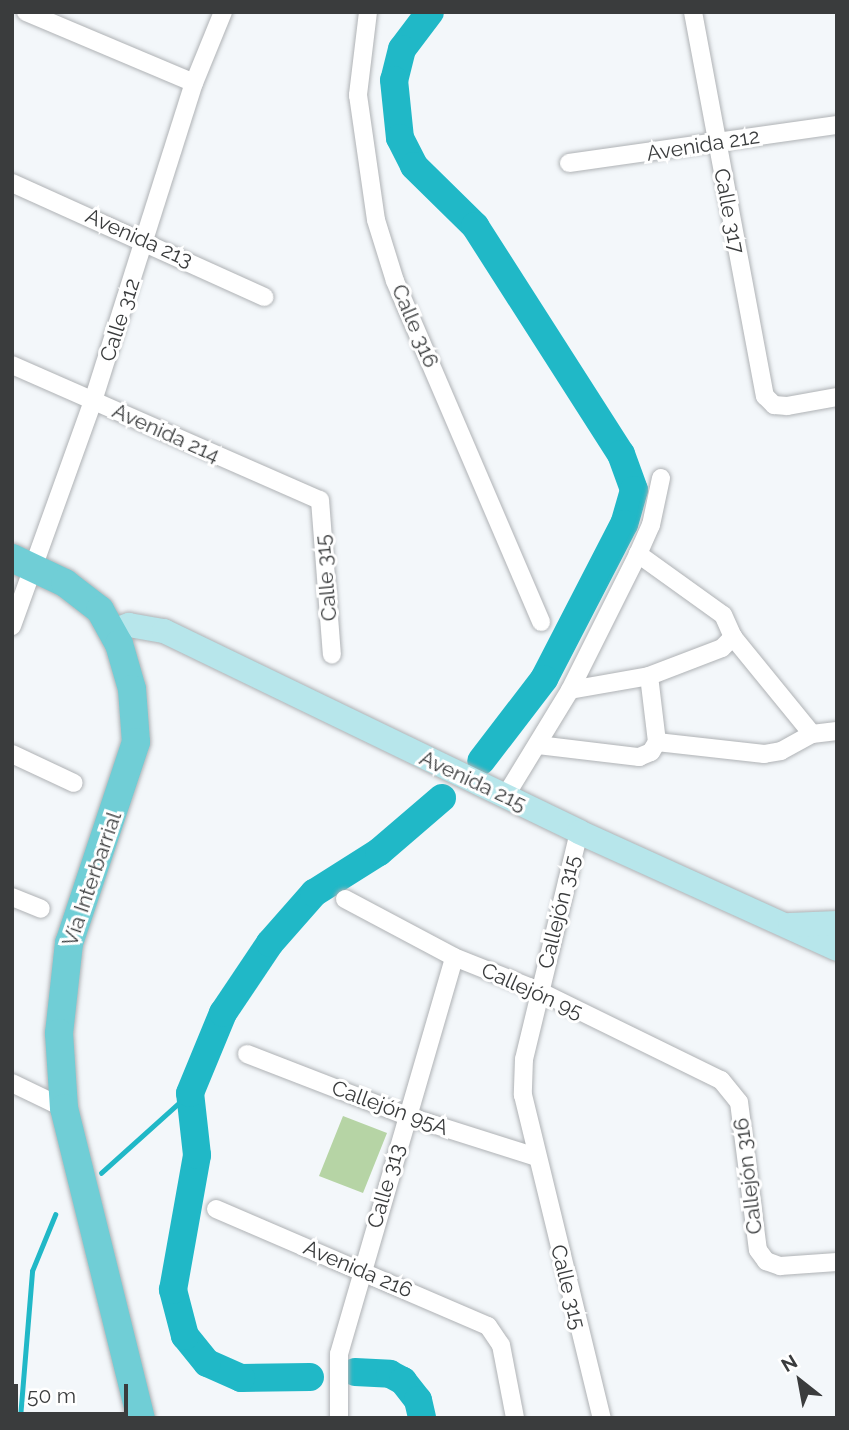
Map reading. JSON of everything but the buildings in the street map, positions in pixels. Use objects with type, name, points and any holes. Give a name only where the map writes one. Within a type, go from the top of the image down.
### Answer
[{"type":"main road","name":"Vía Interbarrial","points":[[23,563],[86,596],[113,631],[132,689],[136,742],[69,943],[59,1033],[64,1108],[141,1418]]},
{"type":"street","points":[[26,12],[194,83]]},
{"type":"street","name":"Calle 312","points":[[12,626],[23,563],[93,401],[194,83],[223,12]]},
{"type":"street","name":"Calle 316","points":[[368,12],[358,95],[376,220],[400,292],[541,622]]},
{"type":"street","name":"Calle 317","points":[[693,12],[715,143],[765,396],[774,405],[837,397]]},
{"type":"street","name":"Avenida 212","points":[[569,163],[837,125]]},
{"type":"street","name":"Avenida 213","points":[[12,183],[265,297]]},
{"type":"street","name":"Avenida 214","points":[[12,365],[320,500]]},
{"type":"street","points":[[506,795],[570,690],[638,554],[651,525],[661,478]]},
{"type":"street","name":"Calle 315","points":[[320,500],[332,655]]},
{"type":"street","points":[[638,554],[723,615],[733,636],[812,734]]},
{"type":"street","name":"Avenida 215","points":[[113,631],[130,625],[164,631],[579,832],[782,926],[837,923]]},
{"type":"street","points":[[570,690],[649,676],[722,648],[733,636]]},
{"type":"street","points":[[649,676],[657,742]]},
{"type":"street","points":[[538,745],[639,757],[657,742],[764,754],[781,751],[812,734],[837,731]]},
{"type":"street","points":[[12,754],[74,783]]},
{"type":"street","name":"Callejón 315","points":[[536,1157],[522,1075],[538,991],[579,832]]},
{"type":"street","points":[[12,897],[41,909]]},
{"type":"street","name":"Callejón 95","points":[[345,900],[454,957],[538,991],[721,1080]]},
{"type":"street","points":[[782,926],[837,949]]},
{"type":"street","name":"Calle 313","points":[[339,1418],[339,1354],[454,957]]},
{"type":"street","name":"Callejón 95A","points":[[247,1054],[407,1116],[536,1157]]},
{"type":"street","name":"Callejón 316","points":[[721,1080],[739,1102],[758,1250],[766,1261],[780,1266],[837,1262]]},
{"type":"street","points":[[12,1083],[64,1108]]},
{"type":"street","name":"Calle 315","points":[[536,1157],[602,1418]]},
{"type":"street","name":"Avenida 216","points":[[216,1209],[477,1319],[496,1335],[515,1418]]},
{"type":"green space","points":[[343,1116],[387,1133],[363,1193],[319,1176]]},
{"type":"waterway","points":[[430,12],[402,49],[394,80],[400,138],[414,166],[475,226],[621,454],[634,490],[624,524],[544,679],[481,761]]},
{"type":"waterway","points":[[310,1377],[241,1378],[207,1363],[185,1336],[173,1290],[197,1155],[190,1093],[223,1013],[270,943],[314,893],[379,852],[442,798]]},
{"type":"waterway","points":[[101,1173],[190,1093]]},
{"type":"waterway","points":[[20,1418],[32,1271],[55,1215]]},
{"type":"waterway","points":[[355,1372],[390,1374],[403,1381],[418,1400],[422,1418]]}]
